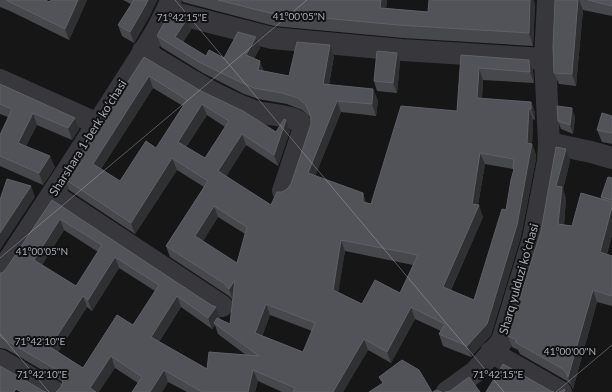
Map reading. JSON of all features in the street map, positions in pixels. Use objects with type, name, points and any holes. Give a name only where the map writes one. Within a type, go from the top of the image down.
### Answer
[{"type":"street","name":"Sharq yulduzi koʻchasi","points":[[447,392],[475,372],[502,341],[533,239],[548,161],[549,143],[545,59],[548,0]]},
{"type":"street","points":[[169,6],[272,38],[402,50],[545,59]]},
{"type":"street","name":"Sharshara 1-berk koʻchasi","points":[[0,273],[98,124],[143,52],[169,6]]},
{"type":"street","points":[[143,52],[213,93],[255,112],[292,118],[300,122],[303,127],[303,132],[283,190]]},
{"type":"street","points":[[0,80],[98,124]]},
{"type":"street","points":[[549,143],[612,158]]},
{"type":"street","points":[[52,194],[222,306]]},
{"type":"street","points":[[491,352],[561,392]]},
{"type":"street","points":[[0,360],[55,392]]},
{"type":"building","points":[[6,0],[45,0],[50,2],[51,0],[78,0],[65,29]]},
{"type":"building","points":[[134,0],[148,0],[130,32],[118,25]]},
{"type":"building","points":[[218,0],[381,0],[380,8],[428,12],[429,0],[530,0],[529,33],[398,25],[270,13]]},
{"type":"building","points":[[555,0],[578,0],[572,74],[554,73],[553,47]]},
{"type":"building","points":[[588,0],[612,0],[612,6]]},
{"type":"building","points":[[169,14],[187,19],[175,37],[206,56],[209,50],[224,58],[238,32],[256,37],[246,55],[260,61],[258,70],[289,76],[297,42],[330,45],[323,84],[373,89],[372,104],[337,101],[308,173],[363,193],[363,202],[371,204],[401,106],[457,111],[461,55],[529,60],[530,72],[479,68],[477,98],[531,102],[531,109],[529,108],[527,143],[532,144],[517,225],[487,324],[467,346],[439,334],[445,324],[411,307],[387,352],[364,339],[333,392],[293,392],[295,388],[253,370],[248,392],[202,392],[164,370],[150,392],[132,392],[142,377],[111,356],[90,388],[96,392],[56,392],[61,387],[63,381],[62,375],[57,370],[0,337],[0,273],[6,269],[52,200],[216,307],[208,318],[177,296],[151,337],[207,369],[209,352],[259,356],[214,323],[217,318],[230,324],[235,280],[229,289],[225,284],[166,246],[208,181],[172,158],[131,223],[65,179],[144,57],[201,91],[243,111],[276,132],[284,119],[286,120],[274,155],[242,134],[218,171],[271,205],[277,192],[282,192],[291,184],[311,124],[311,117],[306,105],[298,98],[282,93],[254,88],[240,82],[199,62],[157,36]],"holes":[[[149,76],[187,100],[156,148],[146,141],[120,181],[93,164]],[[202,104],[229,121],[205,158],[178,142]],[[480,153],[514,159],[514,169],[506,210],[502,209],[474,300],[443,287],[479,205],[472,204]],[[214,206],[247,227],[237,263],[195,236]],[[60,219],[102,245],[76,286],[34,260]],[[341,240],[418,255],[400,293],[375,280],[362,304],[333,290]],[[115,257],[159,285],[133,325],[117,315],[83,368],[50,347],[83,296],[88,300]],[[266,304],[315,323],[303,352],[255,333]]]},
{"type":"building","points":[[377,51],[397,53],[393,83],[374,81]]},
{"type":"building","points":[[0,84],[75,118],[68,128],[33,113],[18,143],[50,156],[39,173],[0,156],[0,135],[12,109],[0,104]]},
{"type":"building","points":[[557,106],[572,108],[570,125],[558,121]]},
{"type":"building","points":[[602,113],[612,116],[612,133],[597,130]]},
{"type":"building","points":[[556,147],[566,149],[556,186],[562,187],[558,224],[572,226],[581,193],[612,202],[600,252],[612,256],[612,296],[593,290],[568,377],[563,369],[515,342],[517,340],[508,336],[541,231]]},
{"type":"building","points":[[608,177],[612,178],[612,200],[601,197]]},
{"type":"building","points":[[7,179],[31,186],[0,233],[0,200]]},
{"type":"building","points":[[402,360],[419,370],[432,392],[369,392],[383,383],[379,377]]},
{"type":"building","points":[[503,364],[551,391],[554,392],[486,392]]},
{"type":"building","points":[[0,366],[45,392],[21,392],[16,389],[14,392],[0,392]]},
{"type":"building","points":[[469,377],[480,392],[445,392],[450,391]]}]
